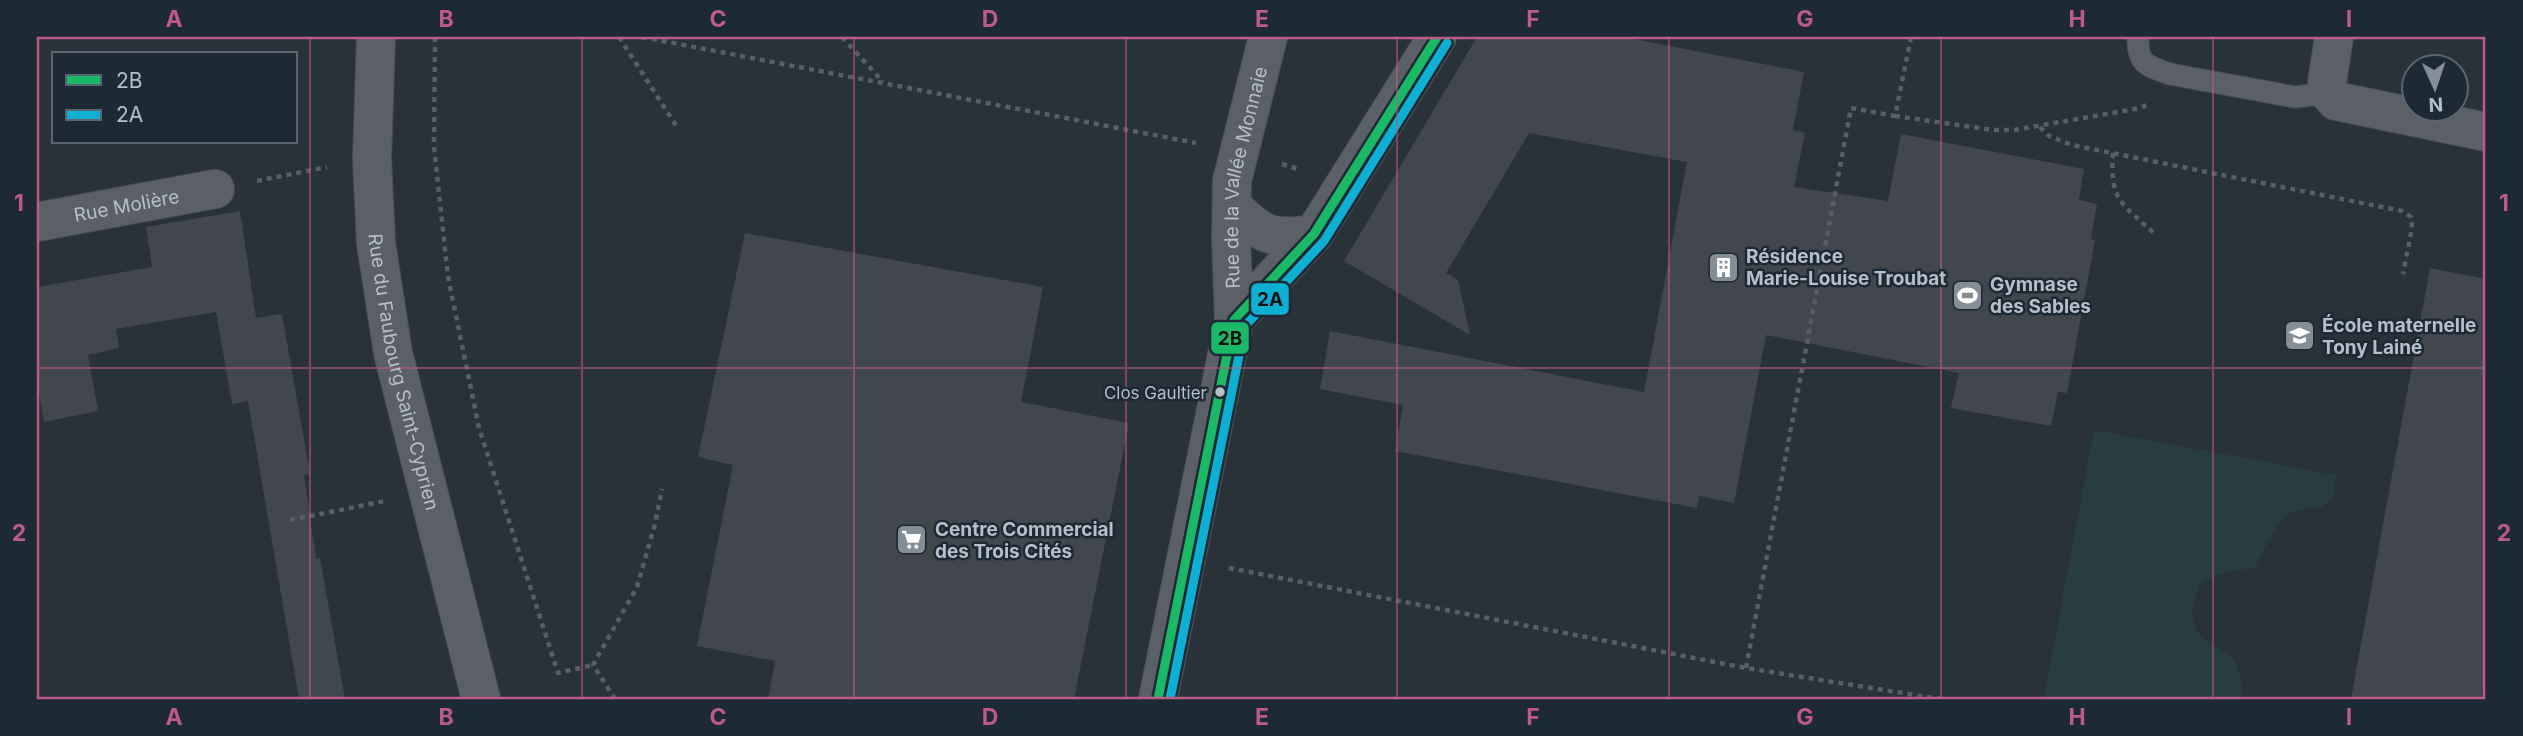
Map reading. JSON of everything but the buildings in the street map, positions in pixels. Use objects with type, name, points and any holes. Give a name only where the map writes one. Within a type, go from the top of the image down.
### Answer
[{"type":"street","name":"Rue du Faubourg Saint-Cyprien","points":[[376,37],[372,159],[376,243],[393,353],[481,699]]},
{"type":"street","name":"Rue de la Vallée Monnaie","points":[[1158,699],[1234,320],[1232,181],[1268,37]]},
{"type":"street","points":[[2334,37],[2328,74],[2329,93],[2336,102],[2486,132]]},
{"type":"street","name":"Rue de la Vallée Monnaie","points":[[1234,320],[1314,234],[1428,43]]},
{"type":"street","name":"Rue Molière","points":[[37,222],[215,189]]},
{"type":"street","points":[[1232,206],[1254,228],[1283,238],[1314,234]]},
{"type":"lane","points":[[2138,37],[2137,49],[2142,61],[2151,68],[2170,74],[2295,97],[2329,93]]},
{"type":"path","points":[[435,37],[434,146],[448,277],[479,428],[558,673],[593,665],[637,587],[662,489]]},
{"type":"path","points":[[618,37],[677,127]]},
{"type":"path","points":[[642,37],[1239,151],[1327,178],[1342,187]]},
{"type":"path","points":[[842,37],[884,83]]},
{"type":"path","points":[[1895,116],[1911,37]]},
{"type":"path","points":[[1746,668],[1851,108],[1993,130],[2040,127],[2141,108],[2156,100],[2170,74]]},
{"type":"path","points":[[2040,127],[2059,141],[2402,211],[2411,216],[2412,228],[2403,274]]},
{"type":"path","points":[[2113,153],[2111,179],[2117,197],[2156,235]]},
{"type":"path","points":[[258,181],[316,170]]},
{"type":"path","points":[[290,520],[357,507]]},
{"type":"path","points":[[1187,561],[1746,668],[1940,699]]},
{"type":"path","points":[[593,665],[615,699]]},
{"type":"green space","points":[[2094,430],[2336,475],[2333,499],[2319,508],[2290,513],[2273,534],[2255,567],[2219,574],[2200,584],[2194,602],[2194,626],[2204,639],[2235,661],[2243,699],[2044,698]]},
{"type":"transit line","name":"2B","points":[[1158,699],[1234,320],[1314,234],[1437,37]]},
{"type":"transit line","name":"2A","points":[[1170,699],[1245,326],[1324,241],[1447,43]]},
{"type":"place","name":"Résidence Marie-Louise Troubat","points":[[1723,267]]},
{"type":"place","name":"Gymnase des Sables","points":[[1967,295]]},
{"type":"place","name":"École maternelle Tony Lainé","points":[[2299,336]]},
{"type":"place","name":"Clos Gaultier","points":[[1220,392]]},
{"type":"place","name":"Centre Commercial des Trois Cités","points":[[912,540]]}]
